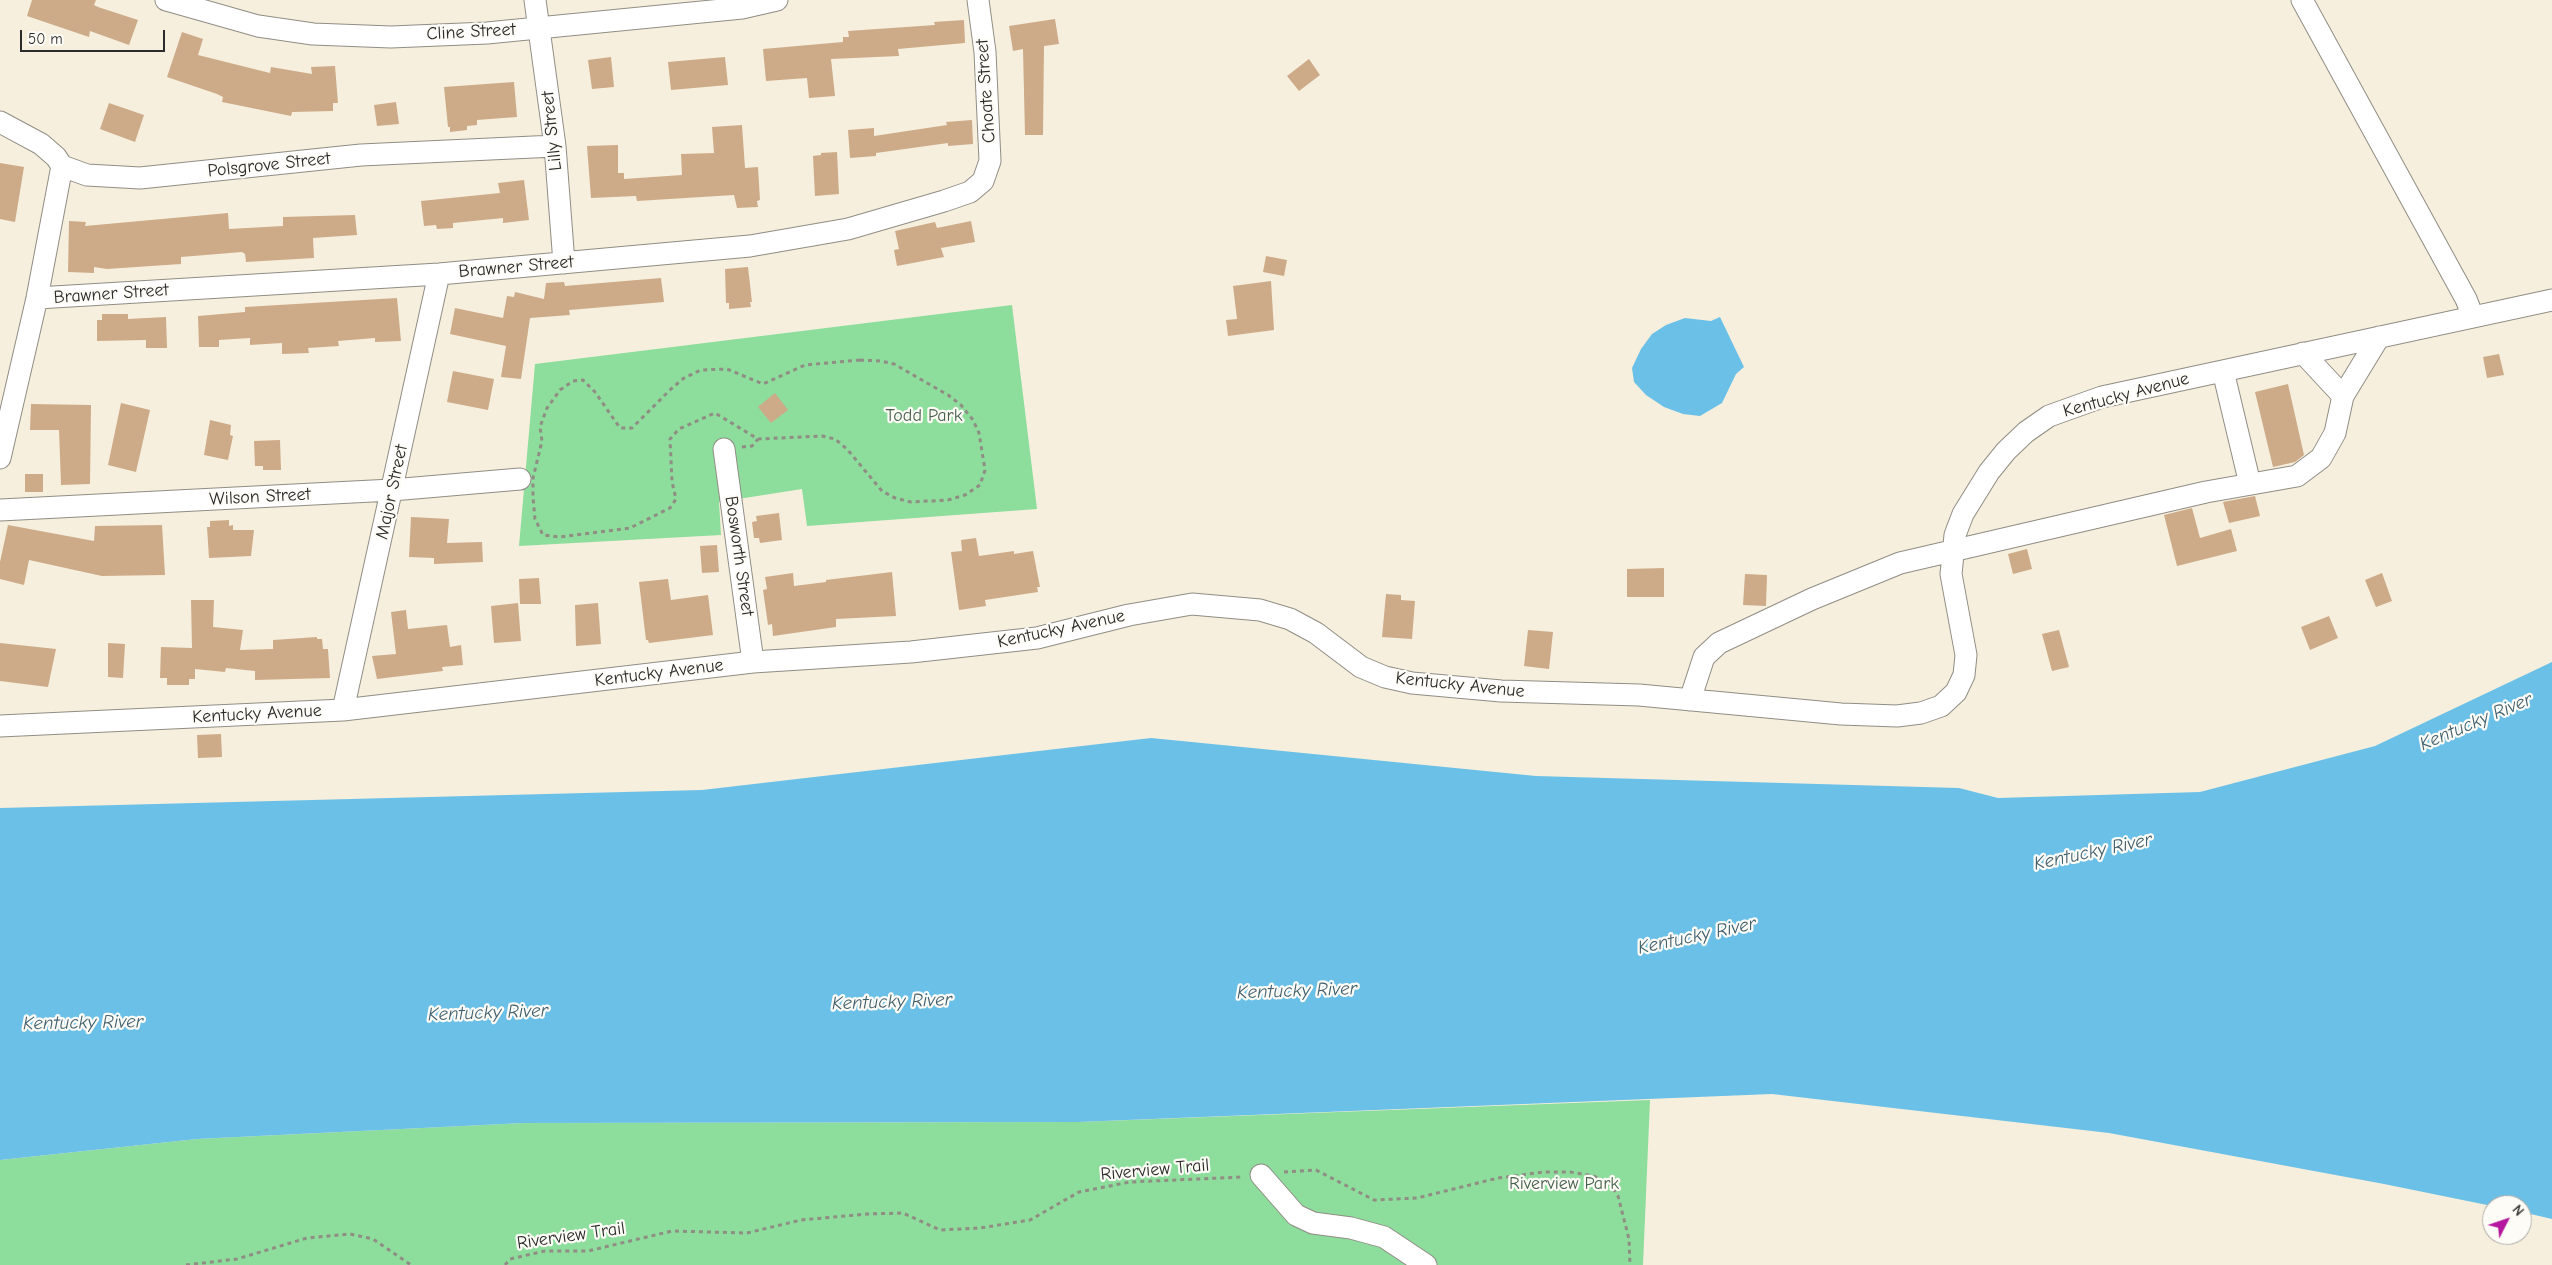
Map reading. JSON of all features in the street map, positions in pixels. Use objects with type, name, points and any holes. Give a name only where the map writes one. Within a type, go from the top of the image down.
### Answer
[{"type":"street","name":"Cline Street","points":[[166,0],[258,26],[313,34],[391,37],[487,33],[742,8],[777,0]]},
{"type":"street","name":"Lilly Street","points":[[535,0],[554,146],[564,263]]},
{"type":"street","name":"Choate Street","points":[[978,0],[985,52],[990,128],[990,161],[983,181]]},
{"type":"street","points":[[2302,0],[2466,298],[2472,317]]},
{"type":"street","name":"Polsgrove Street","points":[[0,122],[41,144],[56,157],[62,166],[87,176],[140,178],[361,155],[554,146]]},
{"type":"street","points":[[1,447],[37,298],[62,166]]},
{"type":"street","name":"Brawner Street","points":[[37,298],[439,274],[750,246],[848,229],[944,202],[970,192],[983,181]]},
{"type":"street","name":"Major Street","points":[[343,710],[439,274]]},
{"type":"street","name":"Kentucky Avenue","points":[[0,726],[343,710],[753,662],[911,652],[1037,638],[1129,615],[1192,604],[1260,610],[1290,619],[1316,633],[1361,667],[1385,678],[1412,683],[1501,691],[1639,695],[1869,716],[1920,713],[1941,706],[1956,692],[1964,675],[1966,655],[1951,574],[1954,535],[1963,514],[1989,472],[2026,432],[2049,416],[2102,397],[2552,300]]},
{"type":"street","points":[[1690,700],[1704,657],[1719,643],[1803,603],[1900,563],[2206,492],[2297,476],[2321,458],[2335,433],[2343,396],[2379,337]]},
{"type":"street","points":[[2303,353],[2343,396]]},
{"type":"street","points":[[2222,371],[2250,484]]},
{"type":"street","name":"Bosworth Street","points":[[724,449],[753,662]]},
{"type":"street","name":"Wilson Street","points":[[0,510],[392,490],[520,479]]},
{"type":"street","points":[[1260,1175],[1296,1215],[1313,1223],[1351,1228],[1384,1237],[1426,1265]]},
{"type":"path","name":"Riverview Trail","points":[[505,1265],[510,1259],[545,1251],[588,1251],[672,1231],[747,1233],[801,1220],[867,1214],[903,1213],[940,1230],[980,1228],[1030,1220],[1079,1192],[1130,1182],[1260,1175],[1299,1170],[1316,1170],[1374,1200],[1417,1198],[1498,1178],[1544,1172],[1570,1172],[1594,1176],[1611,1185],[1618,1196],[1629,1239],[1630,1265]]},
{"type":"path","points":[[186,1265],[237,1259],[307,1238],[350,1234],[373,1239],[411,1265]]},
{"type":"green space","name":"Todd Park","points":[[1012,305],[1037,509],[807,526],[802,489],[719,502],[721,535],[519,546],[535,364]]},
{"type":"green space","name":"Riverview Park","points":[[1650,1100],[1643,1265],[0,1265],[0,1160],[197,1139],[524,1123],[1078,1122]]},
{"type":"water","points":[[1720,317],[1744,367],[1736,374],[1722,403],[1700,416],[1683,414],[1664,407],[1646,395],[1634,382],[1632,368],[1641,349],[1652,334],[1666,325],[1685,318],[1711,321]]},
{"type":"water","name":"Kentucky River","points":[[2552,662],[2552,1219],[2532,1214],[2532,1195],[2482,1195],[2482,1204],[2109,1133],[1772,1094],[1078,1122],[524,1123],[197,1139],[0,1160],[0,808],[702,790],[1151,738],[1536,776],[1959,788],[1998,798],[2200,792],[2375,746]]},
{"type":"building","points":[[32,0],[96,0],[94,5],[98,7],[138,20],[129,45],[90,31],[89,37],[27,16]]},
{"type":"building","points":[[1055,19],[1059,44],[1044,46],[1043,135],[1025,135],[1023,49],[1013,51],[1009,26]]},
{"type":"building","points":[[964,20],[965,43],[898,49],[899,56],[831,59],[835,96],[809,98],[807,78],[766,81],[763,49],[843,42],[843,37],[849,37],[848,31],[935,25],[934,22]]},
{"type":"building","points":[[182,32],[203,39],[198,55],[270,73],[271,67],[312,74],[311,67],[335,66],[338,103],[333,103],[333,111],[292,112],[291,116],[222,102],[223,97],[217,94],[167,77]]},
{"type":"building","points":[[611,57],[614,87],[592,89],[588,60]]},
{"type":"building","points":[[725,57],[728,85],[671,90],[668,62]]},
{"type":"building","points":[[1309,59],[1320,75],[1299,91],[1287,76]]},
{"type":"building","points":[[514,82],[517,117],[477,120],[477,125],[467,126],[467,130],[450,132],[444,87]]},
{"type":"building","points":[[396,102],[399,124],[377,126],[374,105]]},
{"type":"building","points":[[109,103],[144,115],[135,142],[100,129]]},
{"type":"building","points":[[972,120],[973,144],[948,146],[948,143],[876,153],[876,156],[850,158],[848,130],[874,128],[874,136],[947,125],[946,122]]},
{"type":"building","points":[[742,125],[745,168],[758,167],[760,200],[757,201],[758,207],[737,208],[734,195],[637,201],[636,196],[591,198],[587,146],[618,145],[618,173],[624,173],[624,179],[682,175],[681,154],[714,153],[712,127]]},
{"type":"building","points":[[837,152],[839,194],[815,196],[813,156],[821,155],[821,153]]},
{"type":"building","points":[[0,163],[24,167],[15,222],[0,219]]},
{"type":"building","points":[[524,180],[529,220],[503,223],[503,218],[453,223],[453,228],[437,229],[436,225],[424,226],[421,201],[500,193],[498,183]]},
{"type":"building","points":[[228,213],[229,229],[283,226],[283,217],[355,215],[357,235],[313,238],[314,258],[246,262],[245,254],[242,252],[181,257],[181,264],[107,269],[94,267],[94,273],[68,272],[69,221],[86,222],[85,226]]},
{"type":"building","points":[[971,221],[975,242],[941,248],[944,257],[897,266],[894,250],[899,249],[895,231],[935,222],[937,228]]},
{"type":"building","points":[[1266,256],[1287,260],[1284,276],[1263,272]]},
{"type":"building","points":[[748,267],[751,307],[729,309],[729,303],[726,303],[725,269]]},
{"type":"building","points":[[661,278],[664,302],[569,310],[570,315],[530,318],[521,379],[501,377],[506,346],[450,334],[455,308],[503,318],[507,296],[514,297],[515,292],[544,299],[546,283],[564,282],[565,286]]},
{"type":"building","points":[[1271,281],[1274,330],[1228,336],[1226,320],[1237,319],[1233,286]]},
{"type":"building","points":[[397,298],[401,341],[375,342],[375,338],[338,341],[339,346],[308,348],[309,353],[282,354],[282,343],[250,345],[250,338],[219,340],[219,347],[199,347],[198,316],[245,312],[245,307]]},
{"type":"building","points":[[102,314],[128,314],[128,319],[166,317],[167,348],[146,348],[146,340],[97,341],[97,320],[102,320]]},
{"type":"building","points":[[2499,354],[2504,375],[2487,378],[2483,357]]},
{"type":"building","points":[[453,371],[494,379],[488,410],[447,402]]},
{"type":"building","points":[[2288,384],[2304,455],[2295,462],[2273,467],[2255,392]]},
{"type":"building","points":[[775,393],[788,410],[771,423],[758,407]]},
{"type":"building","points":[[121,403],[150,410],[136,472],[108,465]]},
{"type":"building","points":[[31,404],[91,405],[90,484],[61,485],[59,430],[30,430]]},
{"type":"building","points":[[210,420],[231,425],[230,435],[233,436],[228,460],[204,455]]},
{"type":"building","points":[[280,440],[281,470],[263,470],[263,466],[255,466],[254,441]]},
{"type":"building","points":[[25,474],[43,474],[43,492],[25,492]]},
{"type":"building","points":[[2255,496],[2260,516],[2229,523],[2223,502]]},
{"type":"building","points":[[2192,508],[2200,538],[2231,529],[2237,551],[2177,566],[2164,515]]},
{"type":"building","points":[[779,513],[782,540],[760,543],[759,538],[754,538],[752,522],[757,521],[756,516]]},
{"type":"building","points":[[411,517],[449,519],[447,543],[482,542],[483,562],[434,564],[434,558],[409,557]]},
{"type":"building","points":[[229,520],[229,526],[233,525],[233,530],[254,530],[251,556],[209,558],[207,527],[210,527],[210,521]]},
{"type":"building","points":[[8,525],[94,541],[95,526],[162,525],[165,575],[102,576],[29,560],[24,585],[0,579],[0,562]]},
{"type":"building","points":[[976,538],[979,556],[1014,551],[1014,554],[1033,551],[1040,587],[1037,587],[1038,592],[985,600],[986,606],[959,610],[951,552],[962,551],[961,540]]},
{"type":"building","points":[[717,545],[719,572],[702,573],[700,546]]},
{"type":"building","points":[[2027,549],[2032,569],[2013,574],[2008,554]]},
{"type":"building","points":[[1664,568],[1664,597],[1627,597],[1627,569]]},
{"type":"building","points":[[892,572],[896,616],[836,619],[836,627],[773,636],[772,624],[768,625],[763,590],[767,589],[765,577],[793,573],[794,586]]},
{"type":"building","points":[[2382,573],[2392,601],[2376,607],[2365,580]]},
{"type":"building","points":[[1745,574],[1767,575],[1766,606],[1743,605]]},
{"type":"building","points":[[539,578],[541,604],[520,604],[519,579]]},
{"type":"building","points":[[668,579],[671,600],[708,595],[713,635],[649,643],[646,640],[639,582]]},
{"type":"building","points":[[1386,594],[1401,595],[1401,600],[1415,601],[1412,639],[1382,637]]},
{"type":"building","points":[[191,600],[214,600],[213,627],[243,630],[240,650],[273,649],[273,640],[317,637],[317,639],[322,639],[323,649],[328,649],[330,678],[255,680],[255,671],[226,668],[225,672],[195,669],[195,679],[189,679],[189,685],[167,685],[167,678],[160,678],[161,647],[192,648]]},
{"type":"building","points":[[518,603],[521,641],[494,643],[491,606]]},
{"type":"building","points":[[598,603],[601,644],[576,646],[575,605]]},
{"type":"building","points":[[406,610],[408,629],[447,625],[450,647],[461,645],[463,665],[442,667],[443,671],[377,679],[372,656],[396,654],[391,612]]},
{"type":"building","points":[[2329,616],[2338,638],[2310,650],[2301,627]]},
{"type":"building","points":[[1528,630],[1553,632],[1549,669],[1524,666]]},
{"type":"building","points":[[2059,630],[2069,667],[2052,671],[2042,634]]},
{"type":"building","points":[[0,643],[56,649],[48,687],[0,681]]},
{"type":"building","points":[[108,643],[125,644],[123,678],[108,677]]},
{"type":"building","points":[[221,734],[222,757],[198,758],[197,735]]}]
